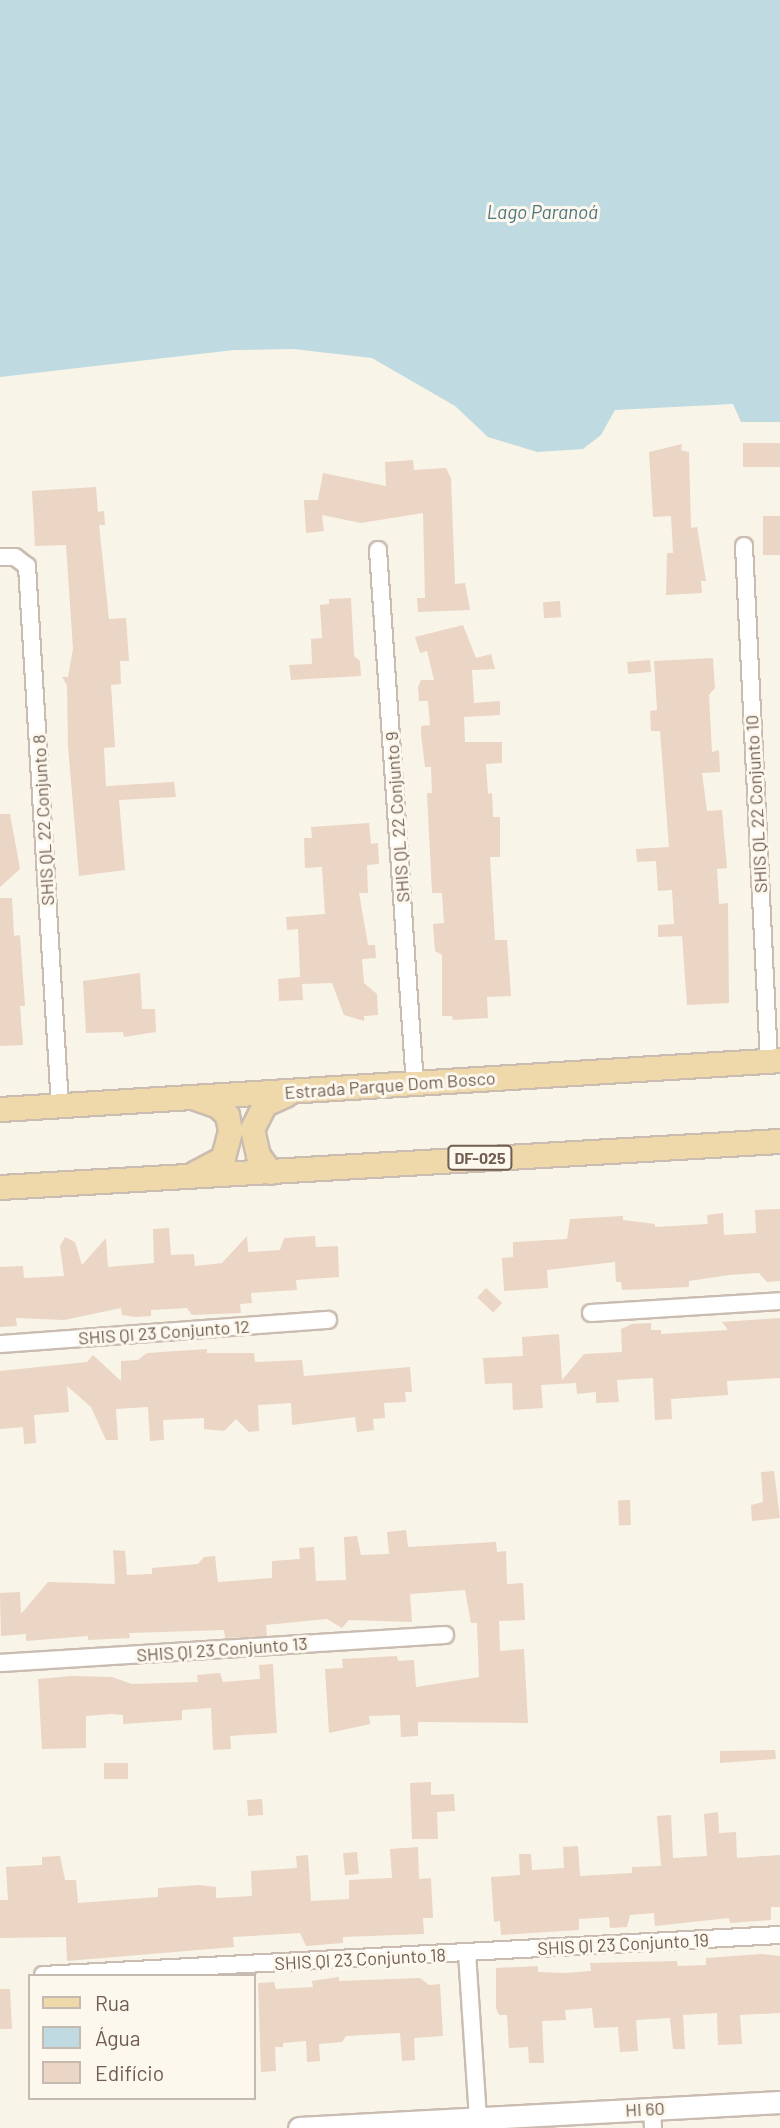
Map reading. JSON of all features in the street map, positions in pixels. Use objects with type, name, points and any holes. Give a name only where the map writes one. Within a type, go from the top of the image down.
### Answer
[{"type":"main road","name":"Estrada Parque Dom Bosco","points":[[0,1109],[774,1061]]},
{"type":"main road","points":[[271,1172],[258,1156],[252,1129],[265,1104],[291,1092]]},
{"type":"main road","points":[[179,1178],[214,1165],[228,1147],[227,1115],[191,1096]]},
{"type":"main road","name":"DF-025","points":[[0,1187],[780,1141]]},
{"type":"street","name":"SHIS QL 22 Conjunto 10","points":[[744,546],[774,1061]]},
{"type":"street","name":"SHIS QL 22 Conjunto 9","points":[[378,550],[415,1084]]},
{"type":"street","name":"SHIS QL 22 Conjunto 8","points":[[0,556],[15,557],[27,566],[60,1106]]},
{"type":"street","points":[[591,1313],[780,1301]]},
{"type":"street","name":"SHIS QI 23 Conjunto 12","points":[[0,1344],[328,1320]]},
{"type":"street","name":"SHIS QI 23 Conjunto 13","points":[[0,1663],[444,1636]]},
{"type":"street","name":"SHIS QI 23 Conjunto 19","points":[[467,1953],[780,1935]]},
{"type":"street","points":[[467,1953],[478,2119]]},
{"type":"street","name":"SHIS QI 23 Conjunto 18","points":[[62,1974],[467,1953]]},
{"type":"street","name":"HI 60","points":[[299,2128],[478,2119],[653,2118],[780,2102]]},
{"type":"water","name":"Lago Paranoá","points":[[0,0],[780,0],[780,422],[741,422],[733,404],[615,410],[601,435],[583,449],[537,452],[488,437],[455,406],[372,358],[293,349],[234,350],[0,377]]},
{"type":"building","points":[[743,443],[780,443],[780,467],[743,467]]},
{"type":"building","points":[[682,444],[681,450],[689,452],[691,528],[697,527],[706,581],[701,581],[702,593],[666,595],[667,553],[673,553],[671,516],[653,517],[649,452]]},
{"type":"building","points":[[413,460],[414,470],[446,468],[451,478],[455,584],[465,583],[470,610],[418,612],[417,598],[425,598],[423,513],[361,523],[322,515],[324,531],[306,533],[304,500],[318,500],[323,473],[386,486],[385,462]]},
{"type":"building","points":[[96,487],[98,512],[104,511],[105,525],[99,525],[109,619],[126,618],[129,661],[120,661],[121,684],[111,685],[115,747],[104,748],[106,786],[174,782],[176,797],[119,800],[125,870],[79,876],[68,746],[67,685],[62,677],[68,677],[73,649],[66,545],[35,546],[32,491]]},
{"type":"building","points":[[763,516],[780,516],[780,555],[763,555]]},
{"type":"building","points":[[351,598],[354,656],[360,661],[361,676],[291,680],[289,665],[312,664],[311,639],[322,638],[320,605],[329,604],[329,599]]},
{"type":"building","points":[[560,601],[561,617],[544,618],[543,602]]},
{"type":"building","points":[[463,625],[476,658],[491,654],[495,669],[472,670],[474,703],[500,701],[500,715],[464,717],[465,742],[502,742],[502,763],[486,764],[488,794],[492,793],[493,817],[500,817],[500,857],[490,857],[495,940],[507,940],[511,996],[487,997],[488,1018],[453,1020],[452,1016],[442,1016],[442,955],[435,951],[433,924],[444,923],[442,893],[432,893],[427,793],[432,793],[431,767],[425,767],[421,734],[421,726],[430,725],[428,701],[419,701],[418,687],[421,680],[434,680],[427,651],[420,653],[415,637]]},
{"type":"building","points":[[713,658],[715,688],[709,695],[712,752],[719,750],[720,772],[702,773],[707,811],[722,810],[727,868],[717,869],[719,904],[728,903],[729,1003],[687,1005],[682,936],[658,937],[658,925],[674,924],[672,890],[658,891],[656,861],[637,862],[636,849],[669,847],[660,731],[651,731],[650,711],[657,710],[654,661]]},
{"type":"building","points":[[650,660],[651,672],[628,674],[627,662]]},
{"type":"building","points":[[0,814],[10,814],[20,869],[0,887]]},
{"type":"building","points":[[369,823],[371,844],[378,843],[379,864],[367,865],[368,893],[359,893],[368,945],[375,945],[376,958],[362,959],[364,983],[377,994],[378,1015],[364,1016],[364,1021],[344,1015],[332,983],[302,984],[303,1000],[279,1001],[278,979],[300,977],[298,929],[287,930],[286,917],[325,914],[322,867],[305,868],[304,838],[312,838],[311,827]]},
{"type":"building","points":[[0,898],[12,898],[14,936],[20,935],[25,1006],[20,1006],[23,1045],[0,1046]]},
{"type":"building","points":[[140,973],[142,1009],[155,1009],[156,1032],[124,1037],[123,1032],[86,1033],[83,981]]},
{"type":"building","points":[[780,1209],[780,1281],[767,1282],[759,1273],[689,1281],[689,1287],[622,1290],[621,1282],[616,1282],[615,1262],[547,1270],[548,1288],[504,1291],[502,1258],[513,1257],[513,1242],[567,1239],[570,1219],[623,1216],[623,1220],[655,1224],[655,1227],[708,1224],[707,1215],[723,1213],[724,1235],[756,1233],[755,1210]]},
{"type":"building","points":[[169,1228],[171,1255],[194,1254],[195,1266],[222,1263],[247,1236],[248,1252],[280,1250],[284,1238],[315,1236],[316,1247],[338,1246],[339,1277],[296,1280],[297,1290],[251,1293],[252,1303],[240,1304],[241,1313],[192,1315],[187,1308],[151,1310],[151,1316],[135,1317],[122,1315],[121,1308],[64,1320],[16,1318],[17,1326],[0,1327],[0,1267],[23,1266],[24,1278],[64,1276],[60,1246],[65,1237],[75,1242],[82,1265],[106,1238],[108,1267],[154,1263],[153,1229]]},
{"type":"building","points":[[486,1288],[502,1303],[493,1313],[477,1298]]},
{"type":"building","points":[[780,1318],[780,1378],[727,1381],[728,1395],[671,1399],[672,1419],[655,1420],[653,1378],[617,1380],[619,1402],[596,1403],[596,1392],[577,1394],[576,1383],[541,1385],[543,1408],[513,1410],[512,1383],[485,1384],[483,1358],[523,1356],[522,1337],[559,1334],[562,1380],[584,1354],[622,1352],[621,1329],[632,1324],[651,1323],[651,1330],[661,1330],[661,1334],[728,1330],[722,1322]]},
{"type":"building","points":[[207,1349],[207,1353],[254,1353],[255,1362],[302,1360],[304,1376],[410,1367],[412,1392],[405,1392],[406,1402],[384,1403],[385,1418],[373,1419],[374,1430],[357,1432],[355,1417],[292,1425],[291,1403],[258,1405],[259,1431],[249,1432],[236,1419],[224,1431],[204,1429],[204,1418],[163,1420],[164,1440],[150,1441],[148,1407],[116,1409],[118,1440],[106,1440],[91,1407],[67,1386],[69,1412],[34,1415],[36,1443],[24,1444],[23,1427],[0,1429],[0,1371],[87,1362],[93,1355],[121,1381],[121,1361],[138,1360],[147,1353]]},
{"type":"building","points":[[774,1471],[780,1518],[752,1521],[751,1505],[763,1502],[761,1472]]},
{"type":"building","points":[[618,1500],[630,1500],[631,1525],[619,1525]]},
{"type":"building","points":[[406,1530],[408,1547],[496,1542],[497,1552],[506,1551],[507,1584],[523,1583],[525,1620],[499,1621],[500,1651],[524,1649],[528,1723],[418,1722],[418,1736],[401,1737],[400,1715],[369,1716],[370,1724],[329,1733],[325,1669],[343,1668],[342,1659],[397,1656],[398,1661],[414,1660],[416,1687],[479,1677],[477,1623],[471,1623],[465,1590],[410,1594],[412,1622],[349,1620],[342,1628],[327,1619],[266,1625],[267,1636],[225,1638],[224,1630],[129,1633],[130,1638],[88,1640],[88,1636],[26,1641],[26,1634],[1,1636],[0,1593],[20,1592],[21,1614],[48,1582],[115,1584],[113,1550],[125,1551],[127,1575],[152,1574],[152,1568],[198,1564],[204,1557],[215,1556],[218,1582],[272,1578],[272,1561],[300,1559],[299,1548],[314,1547],[316,1581],[346,1580],[344,1537],[357,1536],[361,1555],[389,1554],[387,1532]]},
{"type":"building","points":[[273,1664],[277,1733],[230,1736],[231,1749],[213,1750],[211,1708],[182,1710],[182,1720],[123,1724],[123,1715],[112,1714],[86,1716],[86,1748],[42,1749],[38,1679],[72,1676],[112,1677],[132,1684],[198,1682],[197,1675],[220,1673],[223,1682],[260,1679],[259,1665]]},
{"type":"building","points":[[775,1750],[776,1759],[720,1763],[720,1751]]},
{"type":"building","points":[[104,1763],[128,1763],[128,1779],[104,1779]]},
{"type":"building","points":[[431,1782],[431,1795],[454,1794],[455,1811],[437,1812],[438,1839],[412,1839],[410,1783]]},
{"type":"building","points":[[262,1799],[263,1815],[248,1816],[247,1800]]},
{"type":"building","points":[[718,1812],[719,1833],[736,1832],[737,1858],[780,1855],[780,1907],[771,1907],[771,1920],[730,1923],[729,1918],[655,1926],[654,1913],[630,1915],[627,1927],[610,1928],[609,1917],[579,1919],[579,1930],[501,1935],[500,1921],[494,1922],[491,1877],[520,1875],[519,1854],[531,1854],[532,1870],[564,1868],[563,1847],[578,1846],[580,1876],[632,1873],[632,1867],[661,1866],[657,1816],[671,1815],[673,1858],[707,1856],[704,1814]]},
{"type":"building","points":[[418,1847],[419,1879],[431,1878],[433,1918],[423,1918],[424,1934],[343,1937],[343,1943],[306,1946],[300,1933],[233,1937],[234,1947],[67,1961],[66,1937],[0,1938],[0,1900],[8,1900],[6,1867],[42,1865],[42,1857],[60,1856],[65,1880],[76,1880],[78,1903],[158,1897],[158,1888],[199,1885],[216,1887],[216,1898],[252,1896],[251,1871],[297,1868],[296,1856],[308,1855],[311,1901],[349,1899],[349,1880],[392,1878],[390,1849]]},
{"type":"building","points":[[357,1852],[359,1874],[345,1875],[343,1853]]},
{"type":"building","points":[[761,1954],[780,1956],[780,2013],[740,2015],[742,2044],[718,2045],[717,2013],[683,2015],[685,2049],[673,2049],[670,2018],[636,2020],[638,2051],[620,2052],[618,2027],[594,2028],[592,2008],[565,2010],[566,2020],[542,2021],[544,2063],[529,2063],[528,2047],[509,2048],[507,2015],[499,2015],[496,2008],[496,1968],[538,1966],[538,1972],[564,1973],[591,1971],[590,1963],[677,1961],[678,1966],[706,1965],[706,1958]]},
{"type":"building","points":[[339,1977],[339,1981],[420,1978],[429,1985],[440,1984],[443,2036],[414,2038],[415,2060],[402,2061],[400,2033],[346,2036],[342,2042],[319,2044],[320,2061],[307,2062],[306,2041],[283,2043],[283,2047],[275,2047],[276,2071],[261,2072],[258,1983],[274,1982],[276,1989],[313,1987],[312,1981]]},
{"type":"building","points":[[0,1989],[10,1989],[12,2029],[0,2029]]}]
